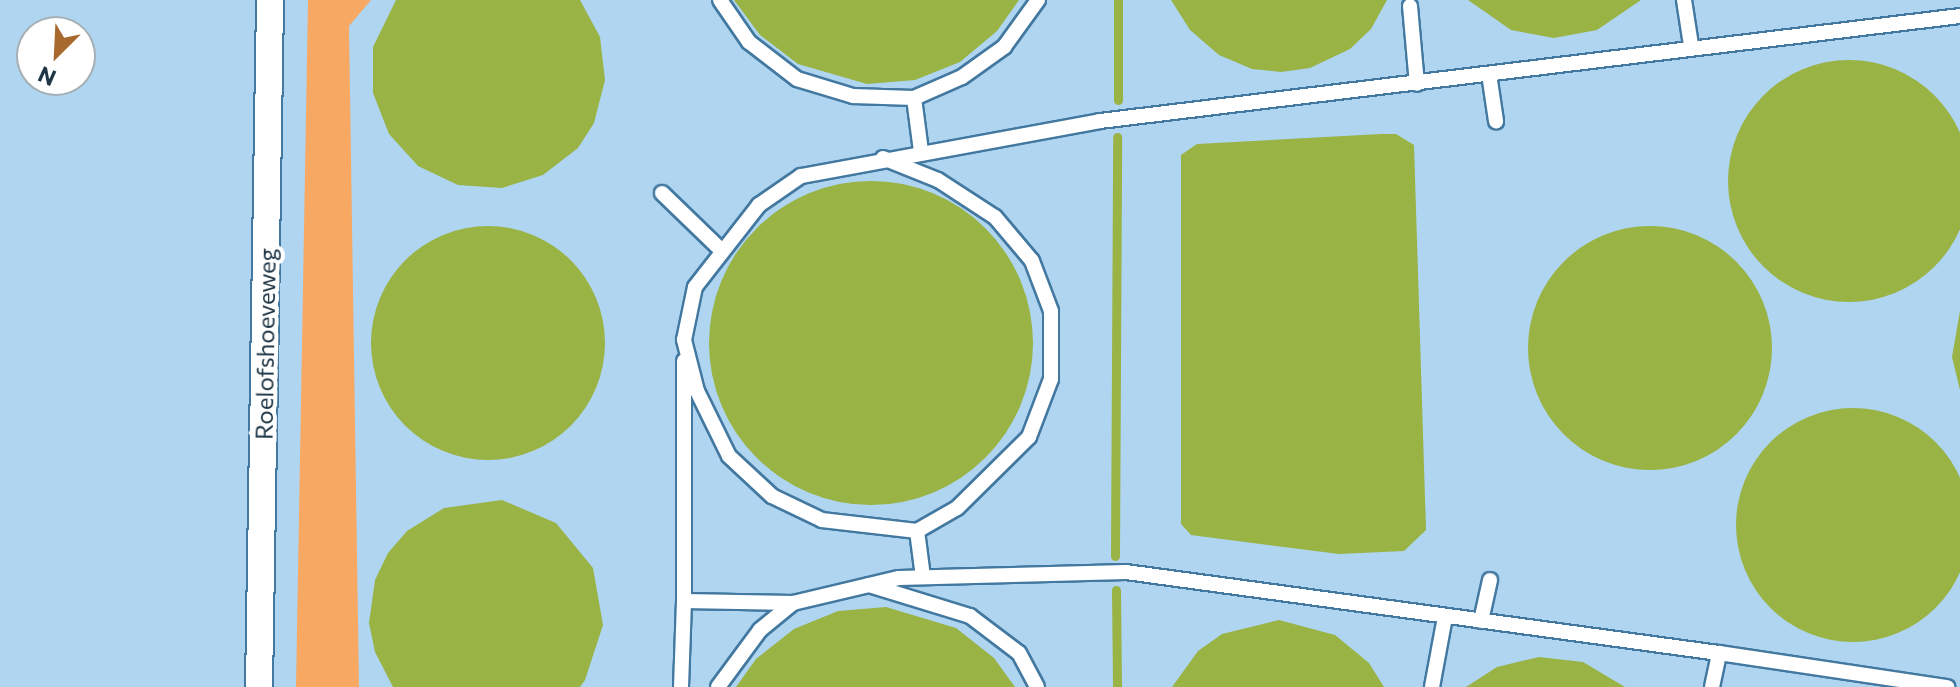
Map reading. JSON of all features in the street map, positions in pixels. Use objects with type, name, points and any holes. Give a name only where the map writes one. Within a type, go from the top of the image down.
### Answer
[{"type":"street","name":"Roelofshoeveweg","points":[[259,687],[270,0]]},
{"type":"lane","points":[[720,0],[749,42],[797,79],[853,96],[914,98],[962,77],[1004,47],[1038,0]]},
{"type":"lane","points":[[1684,0],[1691,45]]},
{"type":"lane","points":[[1410,6],[1417,84]]},
{"type":"lane","points":[[681,687],[684,340],[695,287],[720,249],[759,205],[801,176],[921,151],[1135,116],[1417,84],[1691,45],[1960,16]]},
{"type":"lane","points":[[1489,74],[1496,121]]},
{"type":"lane","points":[[914,98],[921,151]]},
{"type":"lane","points":[[684,340],[697,391],[729,456],[772,496],[822,520],[917,531],[968,499],[1029,437],[1051,379],[1051,311],[1032,261],[995,217],[938,180],[883,158]]},
{"type":"lane","points":[[662,193],[720,249]]},
{"type":"lane","points":[[917,531],[923,577]]},
{"type":"lane","points":[[684,601],[793,603],[869,585],[923,577],[1126,572],[1947,687]]},
{"type":"lane","points":[[1481,621],[1490,580]]},
{"type":"lane","points":[[869,585],[970,616],[1019,653],[1037,687]]},
{"type":"lane","points":[[718,687],[760,630],[793,603]]},
{"type":"lane","points":[[1432,687],[1445,617]]},
{"type":"lane","points":[[1712,687],[1719,653]]},
{"type":"shaded area","points":[[0,0],[1960,0],[1960,687],[0,687]]},
{"type":"shaded area","points":[[308,0],[371,0],[349,26],[359,687],[296,687]]},
{"type":"shaded area","points":[[396,0],[580,0],[600,37],[605,80],[594,123],[578,148],[543,175],[502,188],[458,185],[418,166],[389,134],[373,93],[373,47]]},
{"type":"shaded area","points":[[734,0],[1019,0],[997,31],[960,62],[915,80],[867,84],[798,64],[760,35]]},
{"type":"shaded area","points":[[1171,0],[1387,0],[1371,29],[1350,49],[1310,68],[1281,72],[1252,69],[1219,55],[1190,30]]},
{"type":"shaded area","points":[[1468,0],[1641,0],[1597,30],[1554,38],[1511,30]]},
{"type":"shaded area","points":[[1849,60],[1895,69],[1934,96],[1961,135],[1970,181],[1961,227],[1934,266],[1895,293],[1849,302],[1803,293],[1764,266],[1737,227],[1728,181],[1737,135],[1764,96],[1803,69]]},
{"type":"shaded area","points":[[1396,134],[1414,145],[1426,530],[1404,551],[1339,554],[1191,535],[1181,524],[1181,155],[1197,144]]},
{"type":"shaded area","points":[[855,181],[887,181],[918,188],[948,200],[974,217],[997,240],[1021,281],[1030,311],[1033,343],[1030,375],[1014,420],[997,446],[974,469],[948,486],[918,498],[887,505],[855,505],[824,498],[794,486],[768,469],[745,446],[728,420],[716,390],[709,359],[709,327],[716,296],[728,266],[745,240],[768,217],[794,200],[824,188]]},
{"type":"shaded area","points":[[488,226],[511,228],[533,235],[571,260],[596,298],[603,320],[603,366],[596,388],[571,426],[533,451],[511,458],[488,460],[465,458],[443,451],[405,426],[380,388],[373,366],[371,343],[373,320],[380,298],[405,260],[443,235],[465,228]]},
{"type":"shaded area","points":[[1650,226],[1674,228],[1697,235],[1736,262],[1763,301],[1770,324],[1770,372],[1763,395],[1736,434],[1697,461],[1674,468],[1650,470],[1626,468],[1603,461],[1564,434],[1537,395],[1530,372],[1528,348],[1530,324],[1537,301],[1564,262],[1603,235],[1626,228]]},
{"type":"shaded area","points":[[1960,311],[1960,390],[1952,357]]},
{"type":"shaded area","points":[[1853,408],[1898,417],[1918,428],[1935,443],[1950,460],[1961,480],[1970,525],[1961,570],[1950,590],[1935,607],[1918,622],[1898,633],[1853,642],[1808,633],[1788,622],[1771,607],[1756,590],[1745,570],[1736,525],[1745,480],[1756,460],[1771,443],[1788,428],[1808,417]]},
{"type":"shaded area","points":[[502,500],[556,523],[593,568],[603,625],[585,680],[580,687],[393,687],[375,652],[369,623],[375,580],[388,553],[407,531],[444,508]]},
{"type":"shaded area","points":[[886,607],[956,628],[994,658],[1015,687],[736,687],[756,659],[794,629],[838,611]]},
{"type":"shaded area","points":[[1279,620],[1335,635],[1369,663],[1384,687],[1172,687],[1198,651],[1222,634]]},
{"type":"shaded area","points":[[1539,657],[1583,662],[1625,687],[1466,687],[1497,667]]},
{"type":"waterway","points":[[1118,0],[1118,100]]},
{"type":"waterway","points":[[1115,556],[1117,137]]},
{"type":"waterway","points":[[1116,590],[1117,687]]}]
